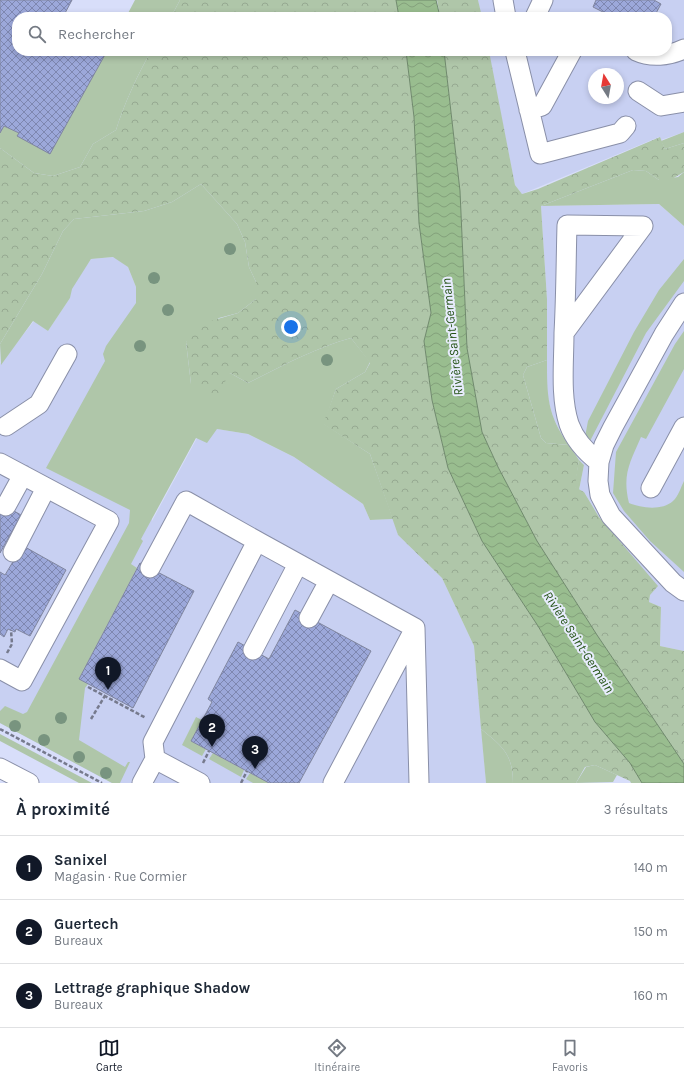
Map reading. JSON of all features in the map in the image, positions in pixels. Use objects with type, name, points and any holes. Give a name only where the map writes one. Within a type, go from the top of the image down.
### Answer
[{"type":"street","points":[[502,0],[505,12]]},
{"type":"street","points":[[537,12],[543,0]]},
{"type":"street","points":[[672,54],[683,53]]},
{"type":"street","points":[[515,56],[540,154],[620,133],[626,126]]},
{"type":"street","points":[[529,110],[542,106],[569,56]]},
{"type":"street","points":[[638,91],[661,106],[684,102]]},
{"type":"street","points":[[564,333],[643,226],[568,226],[564,333],[563,380],[565,407],[569,425],[580,445],[588,454],[599,462]]},
{"type":"street","points":[[684,303],[664,334],[612,427],[604,445],[599,462],[600,495],[604,506],[611,516],[668,578],[684,592]]},
{"type":"street","points":[[2,429],[38,404],[67,354]]},
{"type":"street","points":[[652,488],[684,427]]},
{"type":"street","points":[[0,463],[109,521],[22,681],[0,669]]},
{"type":"street","points":[[6,506],[23,475]]},
{"type":"street","points":[[13,552],[46,488]]},
{"type":"street","points":[[150,568],[186,501],[415,628]]},
{"type":"street","points":[[142,783],[155,759],[153,742],[257,541]]},
{"type":"street","points":[[254,650],[298,564]]},
{"type":"street","points":[[309,618],[329,581]]},
{"type":"street","points":[[333,783],[415,628]]},
{"type":"street","points":[[415,628],[419,783]]},
{"type":"street","points":[[155,759],[200,783]]},
{"type":"street","points":[[0,768],[29,783]]},
{"type":"path","points":[[88,687],[106,695],[132,711]]},
{"type":"path","points":[[92,720],[106,695]]},
{"type":"path","points":[[0,729],[102,783]]},
{"type":"path","points":[[206,758],[209,751]]},
{"type":"path","points":[[241,783],[247,771]]},
{"type":"shaded area","points":[[478,0],[684,0],[684,132],[661,140],[659,137],[522,194],[515,185],[489,56],[672,56],[672,12],[480,12]]},
{"type":"shaded area","points":[[659,204],[684,226],[684,651],[660,646],[661,607],[649,602],[650,595],[625,549],[599,517],[584,492],[579,490],[584,465],[562,436],[553,417],[547,395],[547,299],[541,206]]},
{"type":"shaded area","points":[[114,257],[128,267],[136,287],[152,521],[197,438],[217,429],[248,434],[294,457],[363,504],[370,520],[393,519],[398,535],[442,578],[474,646],[486,783],[112,783],[0,723],[0,364],[34,321],[48,331],[70,298],[71,289],[91,259]]},
{"type":"green space","points":[[135,0],[180,0],[174,12],[129,12]]},
{"type":"green space","points":[[180,0],[396,0],[398,12],[174,12]]},
{"type":"green space","points":[[437,0],[478,0],[481,12],[439,12]]},
{"type":"green space","points":[[102,56],[148,56],[123,109],[116,130],[93,144],[80,167],[53,176],[34,173],[0,148],[0,133],[4,126],[19,133]]},
{"type":"green space","points":[[148,56],[407,56],[414,117],[419,223],[431,313],[424,341],[432,400],[448,468],[482,541],[538,626],[595,722],[630,763],[642,783],[631,783],[630,781],[595,765],[585,767],[576,783],[513,783],[511,765],[505,752],[481,729],[474,646],[442,578],[398,535],[370,454],[323,424],[336,389],[365,372],[370,363],[351,338],[312,352],[248,383],[230,373],[216,398],[191,384],[186,342],[197,325],[238,313],[256,299],[256,282],[249,267],[245,242],[237,224],[201,184],[172,202],[144,211],[74,219],[63,231],[42,274],[0,344],[0,148],[34,173],[53,176],[80,167],[93,144],[116,130],[123,109]]},
{"type":"green space","points":[[445,56],[490,56],[515,185],[522,194],[538,189],[660,137],[665,149],[684,143],[684,172],[667,182],[659,180],[646,171],[633,170],[541,206],[547,299],[547,360],[527,367],[523,375],[541,438],[546,443],[569,445],[579,460],[575,487],[584,492],[599,517],[658,586],[650,595],[649,602],[661,607],[660,646],[684,651],[684,764],[597,635],[537,541],[498,467],[482,432],[467,348],[460,191]]},
{"type":"green space","points":[[684,132],[684,143],[665,149],[661,141]]},
{"type":"green space","points":[[633,170],[646,171],[659,180],[678,177],[684,172],[684,226],[659,204],[541,206]]},
{"type":"green space","points":[[201,184],[237,224],[245,242],[249,267],[256,282],[256,299],[238,313],[219,318],[186,342],[191,384],[230,373],[248,383],[312,352],[351,338],[370,362],[365,372],[336,389],[324,424],[370,454],[393,519],[370,520],[363,504],[294,457],[248,434],[217,429],[207,443],[196,438],[141,539],[143,541],[131,564],[137,568],[79,679],[88,684],[85,688],[79,740],[125,767],[128,762],[130,762],[120,783],[112,783],[0,723],[0,711],[5,706],[23,714],[27,712],[129,523],[130,510],[46,468],[105,361],[103,354],[106,346],[136,303],[136,287],[128,267],[113,257],[91,259],[72,289],[70,298],[48,331],[33,321],[1,365],[0,344],[42,274],[63,231],[74,219],[144,211],[172,202]]},
{"type":"green space","points":[[684,259],[684,281],[646,333],[589,443],[585,437],[588,421],[634,332],[659,290]]},
{"type":"green space","points":[[684,331],[684,369],[646,439],[641,437],[628,469],[626,484],[629,503],[651,508],[663,506],[675,499],[684,481],[684,572],[650,541],[624,511],[613,493],[616,452],[675,344]]},
{"type":"green space","points":[[547,360],[547,384],[552,414],[556,424],[569,445],[546,443],[541,438],[523,375],[527,367]]},
{"type":"green space","points":[[579,460],[584,465],[579,490],[574,487]]},
{"type":"green space","points":[[196,717],[202,720],[191,741],[206,749],[202,756],[182,745]]},
{"type":"green space","points":[[481,729],[505,752],[511,765],[513,783],[486,783]]},
{"type":"green space","points":[[0,734],[92,783],[79,783],[0,741]]},
{"type":"green space","points":[[213,753],[244,770],[241,777],[209,759]]},
{"type":"green space","points":[[595,765],[617,775],[613,782],[576,783],[586,767]]},
{"type":"green space","points":[[250,773],[269,783],[253,783],[246,779]]},
{"type":"water","points":[[396,0],[436,0],[439,12],[398,12]]},
{"type":"water","name":"Rivière Saint-Germain","points":[[407,56],[445,56],[460,191],[467,348],[482,432],[498,467],[537,541],[597,635],[684,764],[684,783],[642,783],[630,763],[595,722],[538,626],[482,541],[448,468],[432,400],[424,341],[431,313],[419,223],[414,117]]},
{"type":"building","points":[[0,0],[72,0],[66,12],[12,12],[12,56],[104,56],[50,154],[17,136],[19,133],[4,126],[0,133]]},
{"type":"building","points":[[596,0],[654,0],[661,4],[657,12],[603,12],[593,7]]},
{"type":"building","points":[[0,503],[21,515],[0,553]]},
{"type":"building","points":[[25,547],[66,570],[30,636],[16,629],[15,632],[8,629],[4,637],[0,634],[0,572],[5,575],[14,560],[16,561]]},
{"type":"building","points":[[140,563],[194,591],[133,708],[79,679]]},
{"type":"building","points":[[295,610],[371,651],[299,783],[269,783],[191,741],[212,702],[208,699],[238,642],[269,659]]},
{"type":"place","name":"Sanixel","points":[[108,690]]},
{"type":"place","name":"Guertech","points":[[212,747]]},
{"type":"place","name":"Lettrage graphique Shadow","points":[[255,769]]}]
